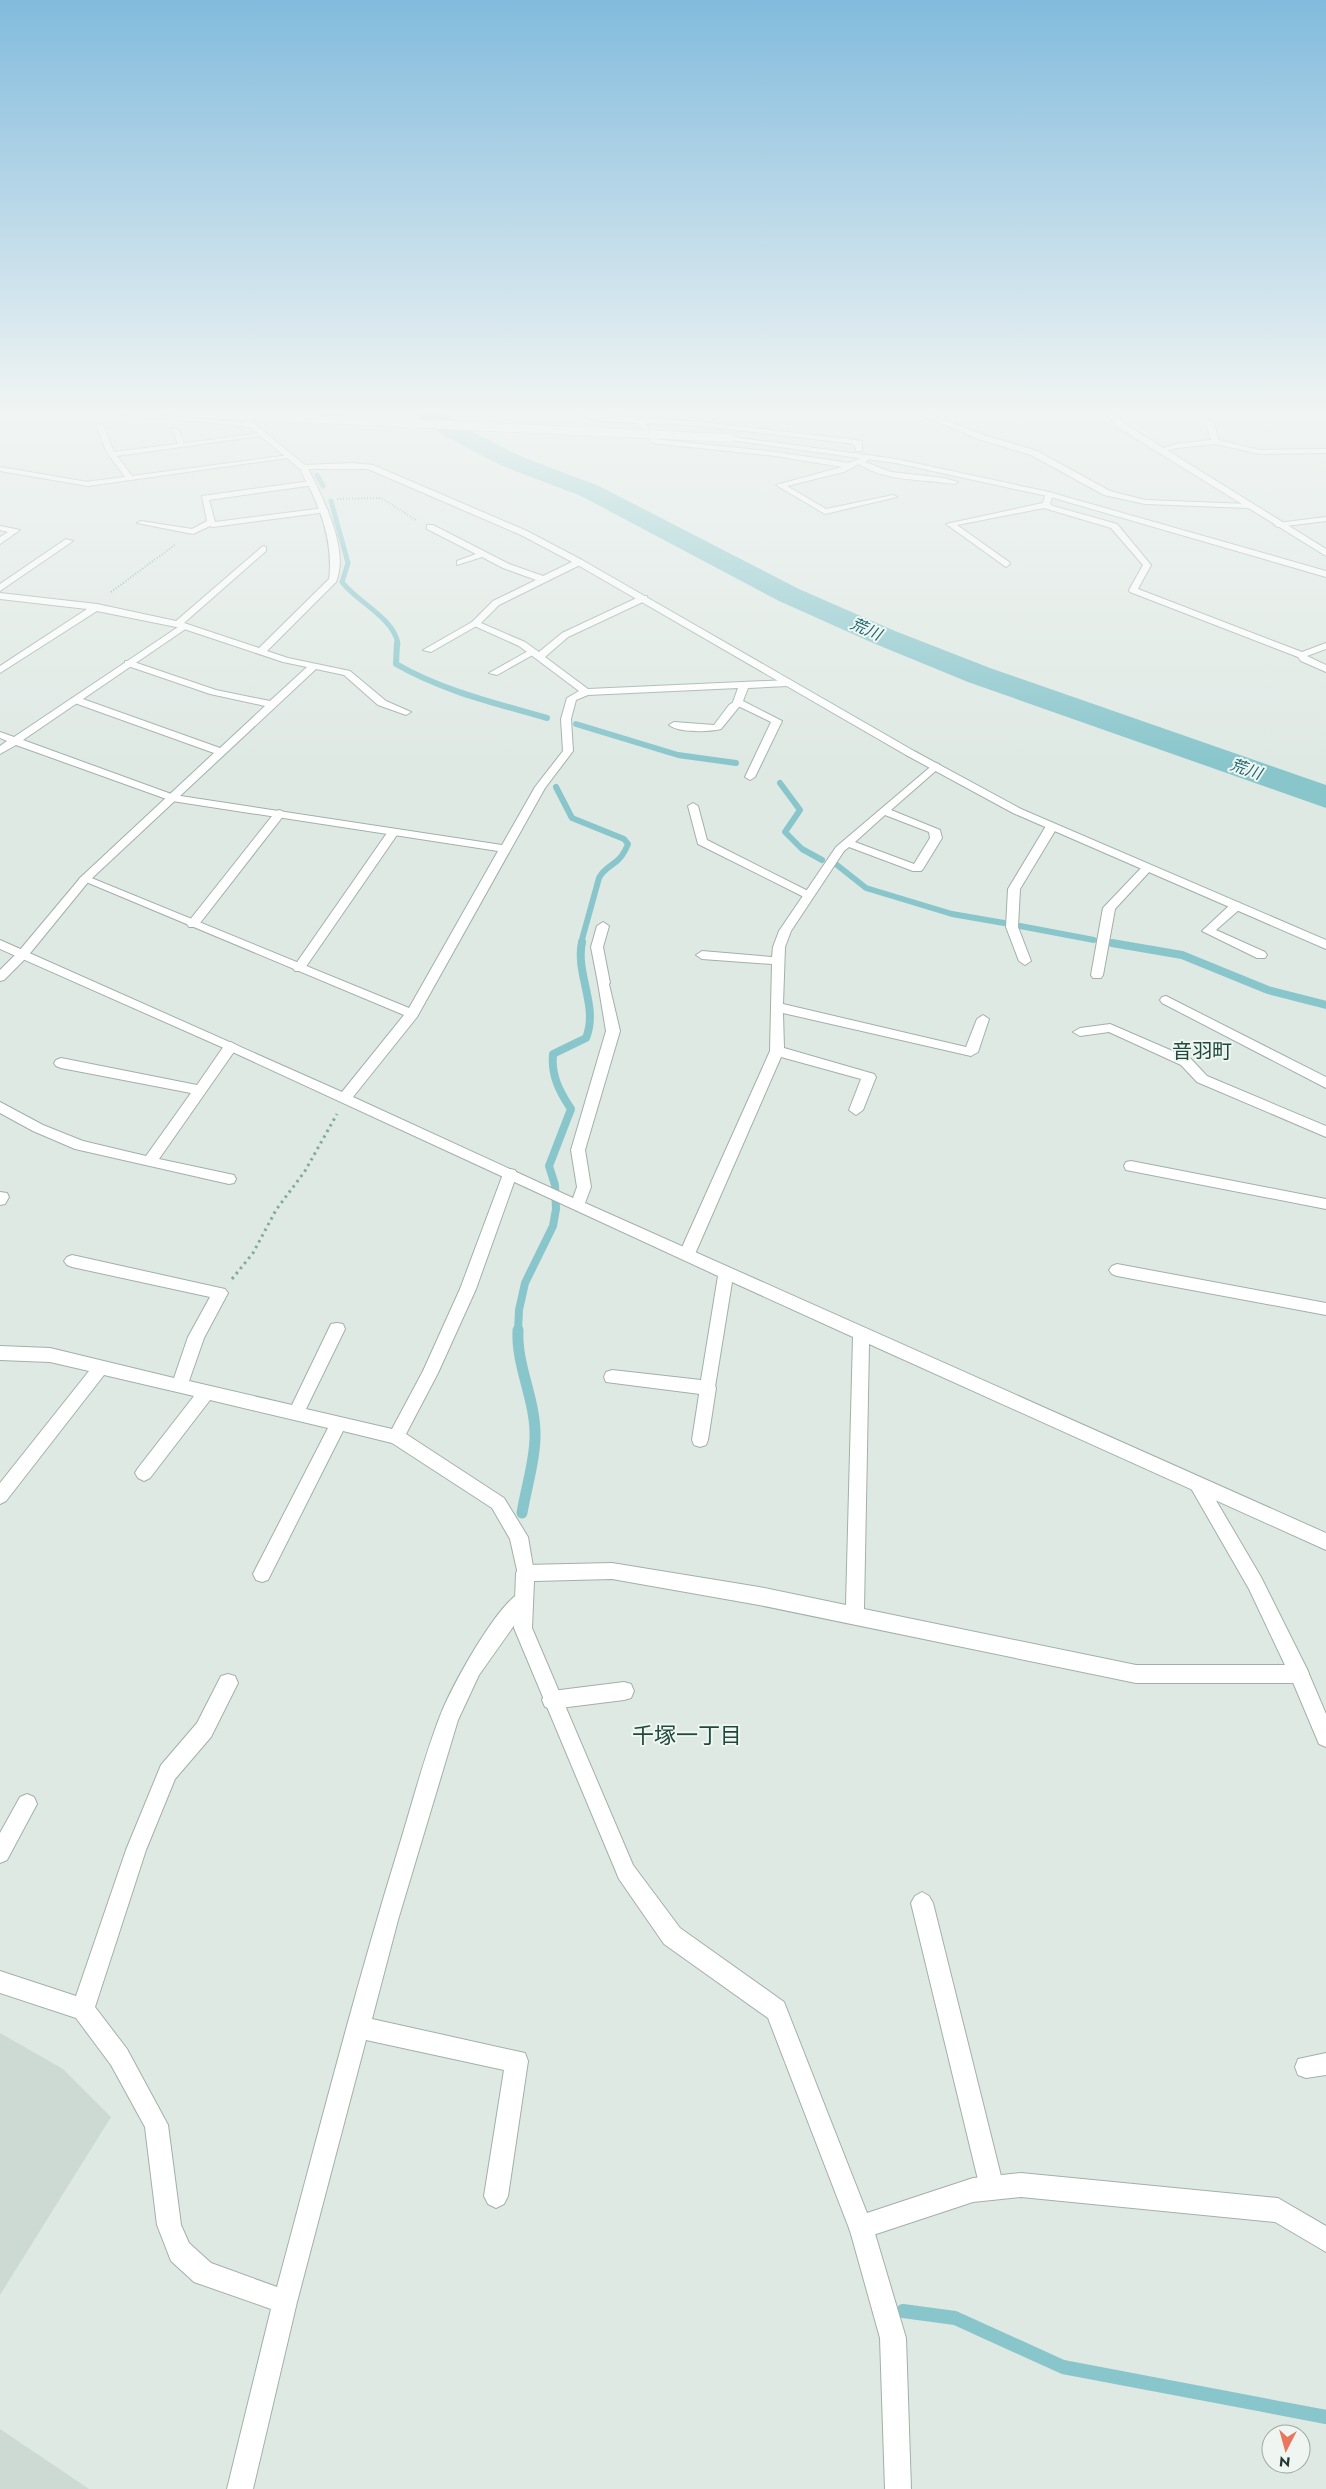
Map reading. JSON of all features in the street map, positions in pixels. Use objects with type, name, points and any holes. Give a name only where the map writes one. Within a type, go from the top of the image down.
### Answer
[{"type":"street","points":[[0,541],[16,530],[9,529]]},
{"type":"street","points":[[177,529],[193,532],[198,529]]},
{"type":"street","points":[[261,651],[333,580],[336,557],[329,529]]},
{"type":"street","points":[[434,529],[506,566],[543,579]]},
{"type":"street","points":[[515,529],[644,598],[788,683],[1017,811],[1326,946]]},
{"type":"street","points":[[957,529],[1006,564]]},
{"type":"street","points":[[1117,529],[1147,565],[1133,590],[1302,655],[1304,659],[1326,669]]},
{"type":"street","points":[[1171,529],[1326,574]]},
{"type":"street","points":[[1202,529],[1307,559]]},
{"type":"street","points":[[1285,529],[1326,553]]},
{"type":"street","points":[[0,588],[69,541]]},
{"type":"street","points":[[0,751],[76,700],[180,625],[263,549]]},
{"type":"street","points":[[460,563],[483,554]]},
{"type":"street","points":[[428,650],[475,624],[496,603],[579,562]]},
{"type":"street","points":[[0,604],[5,597],[94,607],[180,625],[261,651],[346,673],[382,703],[406,712]]},
{"type":"street","points":[[494,674],[536,654],[565,635],[644,598]]},
{"type":"street","points":[[0,670],[94,607]]},
{"type":"street","points":[[475,624],[522,644],[586,692]]},
{"type":"street","points":[[1302,655],[1326,646]]},
{"type":"street","points":[[128,663],[213,692],[273,705]]},
{"type":"street","points":[[0,978],[23,954],[85,879],[314,666]]},
{"type":"street","points":[[345,1098],[412,1014],[540,787],[568,751],[566,719],[572,698],[586,692],[788,683]]},
{"type":"street","points":[[674,726],[714,728],[720,725],[732,707],[738,702],[744,686]]},
{"type":"street","points":[[76,700],[222,752]]},
{"type":"street","points":[[738,702],[777,721],[750,777]]},
{"type":"street","points":[[0,736],[172,798],[505,849]]},
{"type":"street","points":[[687,1254],[777,1051],[778,961],[779,947],[785,931],[808,894],[840,849],[935,766]]},
{"type":"street","points":[[693,806],[702,842],[808,894]]},
{"type":"street","points":[[848,843],[917,869],[936,838],[934,830],[884,811]]},
{"type":"street","points":[[193,924],[280,814]]},
{"type":"street","points":[[1025,961],[1012,926],[1014,888],[1052,826]]},
{"type":"street","points":[[300,968],[393,832]]},
{"type":"street","points":[[1097,974],[1108,908],[1147,868]]},
{"type":"street","points":[[85,879],[412,1014]]},
{"type":"street","points":[[1236,906],[1208,930],[1261,955]]},
{"type":"street","points":[[572,1204],[584,1187],[578,1150],[613,1031],[597,947],[603,926]]},
{"type":"street","points":[[0,944],[345,1098],[572,1204],[1326,1542]]},
{"type":"street","points":[[702,955],[778,961]]},
{"type":"street","points":[[1166,1000],[1326,1082]]},
{"type":"street","points":[[776,1007],[971,1052],[984,1019]]},
{"type":"street","points":[[1080,1032],[1110,1028],[1186,1062],[1202,1079],[1326,1132]]},
{"type":"street","points":[[149,1162],[230,1046]]},
{"type":"street","points":[[777,1051],[869,1077],[856,1110]]},
{"type":"street","points":[[61,1063],[200,1090]]},
{"type":"street","points":[[0,1108],[38,1128],[80,1145],[229,1179]]},
{"type":"street","points":[[1131,1166],[1326,1204]]},
{"type":"street","points":[[396,1437],[430,1374],[468,1289],[510,1174]]},
{"type":"street","points":[[72,1261],[220,1293],[196,1337],[180,1385]]},
{"type":"street","points":[[1117,1270],[1326,1309]]},
{"type":"street","points":[[700,1440],[726,1272]]},
{"type":"street","points":[[296,1413],[338,1329]]},
{"type":"street","points":[[855,1616],[861,1332]]},
{"type":"street","points":[[0,1353],[50,1355],[396,1437],[498,1503],[519,1537],[525,1573],[523,1628],[626,1872],[672,1936],[776,2010],[861,2227],[893,2338],[898,2489]]},
{"type":"street","points":[[0,1496],[101,1367]]},
{"type":"street","points":[[612,1377],[708,1388]]},
{"type":"street","points":[[144,1473],[207,1392]]},
{"type":"street","points":[[262,1574],[339,1422]]},
{"type":"street","points":[[1198,1485],[1255,1583],[1299,1674],[1326,1737]]},
{"type":"street","points":[[525,1573],[612,1571],[759,1596],[1136,1674],[1299,1674]]},
{"type":"street","points":[[240,2489],[285,2302],[387,1920],[449,1718],[472,1669],[509,1616],[523,1600]]},
{"type":"street","points":[[83,2009],[136,1850],[168,1772],[204,1730],[228,1683]]},
{"type":"street","points":[[552,1700],[624,1691]]},
{"type":"street","points":[[0,1853],[27,1804]]},
{"type":"street","points":[[922,1903],[992,2188]]},
{"type":"street","points":[[0,1982],[83,2009],[119,2057],[156,2125],[169,2225],[180,2252],[204,2273],[285,2302]]},
{"type":"street","points":[[358,2027],[517,2061],[496,2196]]},
{"type":"street","points":[[861,2227],[972,2190],[1021,2185],[1278,2210],[1326,2240]]},
{"type":"path","points":[[94,607],[193,532]]},
{"type":"path","points":[[220,1293],[253,1253],[276,1210],[305,1171],[345,1098]]},
{"type":"shaded area","points":[[0,2033],[63,2069],[111,2117],[0,2295]]},
{"type":"shaded area","points":[[0,2429],[89,2489],[0,2489]]},
{"type":"waterway","points":[[339,529],[348,563],[342,582],[390,626],[398,644]]},
{"type":"waterway","name":"荒川","points":[[663,529],[789,595],[884,637],[979,675],[1326,797]]},
{"type":"waterway","points":[[397,643],[396,664],[432,682],[470,696],[547,718]]},
{"type":"waterway","points":[[576,724],[678,755],[736,763]]},
{"type":"waterway","points":[[780,783],[800,810],[785,832],[802,849],[822,860]]},
{"type":"waterway","points":[[556,787],[572,818],[624,839],[628,844],[621,857],[602,873],[599,878],[581,943]]},
{"type":"waterway","points":[[837,865],[866,888],[952,914],[1004,923]]},
{"type":"waterway","points":[[1020,926],[1094,940]]},
{"type":"waterway","points":[[518,1331],[519,1310],[525,1283],[553,1226],[556,1209],[555,1185],[549,1166],[571,1109],[557,1083],[553,1069],[553,1054],[586,1038],[589,1026],[590,1014],[582,966],[582,942]]},
{"type":"waterway","points":[[1112,943],[1182,955],[1268,990],[1326,1005]]},
{"type":"waterway","points":[[518,1331],[520,1357],[532,1410],[535,1437],[532,1465],[522,1513]]},
{"type":"waterway","points":[[903,2311],[955,2318],[1063,2367],[1326,2417]]},
{"type":"district","name":"音羽町","points":[[1202,1051]]},
{"type":"district","name":"千塚一丁目","points":[[687,1735]]}]
